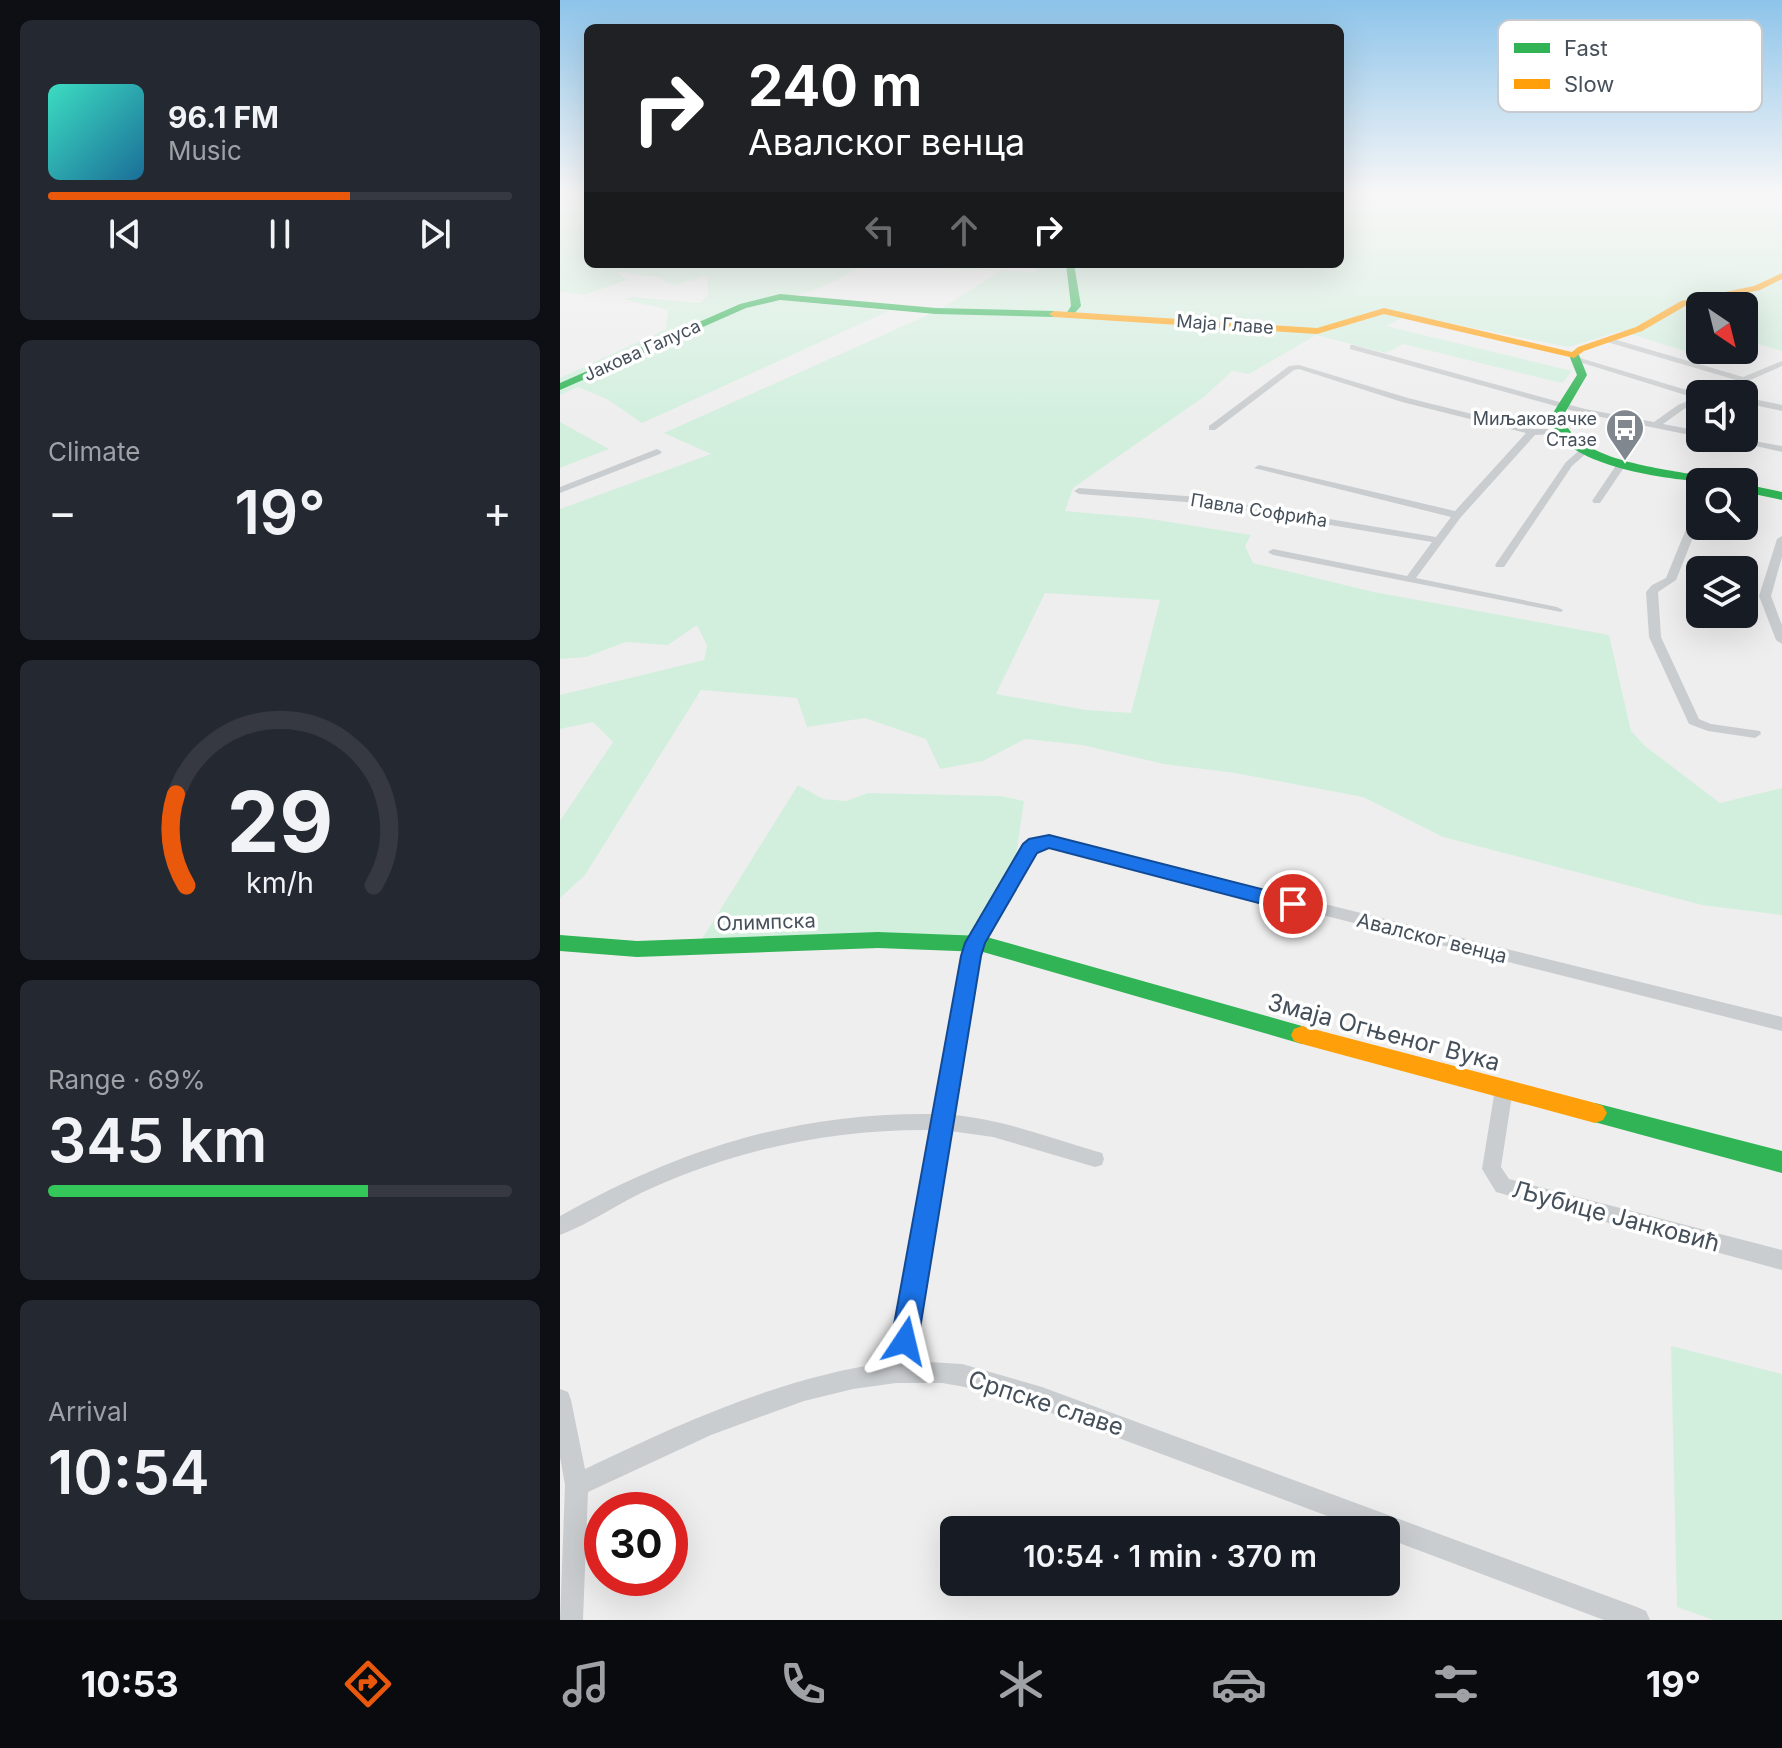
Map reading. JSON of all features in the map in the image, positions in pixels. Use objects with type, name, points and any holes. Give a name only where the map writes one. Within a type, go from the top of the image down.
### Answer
[{"type":"street","points":[[1071,270],[1076,306],[1071,314]]},
{"type":"street","points":[[1576,358],[1581,349],[1650,324],[1689,302],[1760,287],[1782,276]]},
{"type":"street","name":"Маја Главе","points":[[725,314],[758,301],[787,297],[936,311],[1071,314],[1321,331],[1337,328],[1364,313],[1384,311],[1576,358]]},
{"type":"street","name":"Јакова Галуса","points":[[560,387],[725,314]]},
{"type":"street","points":[[1610,340],[1744,380],[1779,366]]},
{"type":"street","points":[[1353,347],[1564,405],[1686,432]]},
{"type":"street","points":[[1576,358],[1686,393]]},
{"type":"street","points":[[1557,431],[1557,418],[1581,381],[1582,369],[1576,358]]},
{"type":"street","points":[[1212,428],[1292,368],[1299,367],[1405,400],[1532,432],[1557,431],[1585,450],[1622,463],[1686,477]]},
{"type":"street","points":[[1758,403],[1782,408]]},
{"type":"street","points":[[1655,426],[1686,405]]},
{"type":"street","points":[[1410,579],[1457,515],[1532,432]]},
{"type":"street","points":[[1758,444],[1782,449]]},
{"type":"street","points":[[1500,565],[1569,464],[1585,450]]},
{"type":"street","points":[[560,490],[657,452]]},
{"type":"street","points":[[1597,501],[1622,463]]},
{"type":"street","points":[[1259,468],[1457,515]]},
{"type":"street","name":"Павла Софрића","points":[[1079,491],[1199,500],[1438,540]]},
{"type":"street","points":[[1758,491],[1782,496]]},
{"type":"street","points":[[1782,539],[1765,596],[1782,640]]},
{"type":"street","points":[[1687,540],[1671,580],[1652,592],[1655,637],[1694,721],[1708,727],[1755,734]]},
{"type":"street","points":[[1273,552],[1557,610]]},
{"type":"street","name":"Авалског венца","points":[[975,943],[1025,855],[1035,843],[1049,841],[1782,1024]]},
{"type":"street","name":"Олимпска","points":[[560,943],[637,949],[878,940],[975,943]]},
{"type":"street","points":[[899,1373],[975,943]]},
{"type":"street","name":"Змаја Огњеног Вука","points":[[975,943],[1208,1010],[1782,1162]]},
{"type":"street","name":"Љубице Јанковић","points":[[1504,1089],[1491,1169],[1503,1186],[1782,1260]]},
{"type":"street","points":[[560,1226],[653,1178],[762,1139],[799,1130],[858,1122],[977,1126],[1095,1159]]},
{"type":"street","name":"Српске славе","points":[[577,1485],[715,1422],[771,1402],[834,1384],[899,1373],[951,1374],[1010,1389],[1100,1419],[1637,1620]]},
{"type":"street","points":[[560,1400],[577,1485],[570,1620]]},
{"type":"green space","points":[[560,270],[857,270],[817,289],[779,300],[889,311],[642,423],[607,399],[578,387],[560,395],[560,378],[666,329],[668,310],[623,299],[634,297],[700,303],[708,295],[707,276],[674,285],[663,282],[662,278],[617,272],[627,280],[584,295],[560,291]]},
{"type":"green space","points":[[969,270],[1782,270],[1782,351],[1758,344],[1758,292],[1686,292],[1686,351],[1621,331],[1568,347],[1409,315],[1386,326],[1572,371],[1562,383],[1403,344],[1386,353],[1316,335],[1249,374],[1232,371],[1205,396],[1073,488],[1065,511],[1144,518],[1251,535],[1245,546],[1253,563],[1374,592],[1609,635],[1631,731],[1645,746],[1720,803],[1782,788],[1782,915],[1702,905],[1443,837],[1363,797],[1235,773],[1164,764],[1082,745],[1025,739],[983,761],[940,769],[926,739],[865,718],[807,727],[797,698],[701,690],[585,875],[560,898],[560,821],[613,742],[593,722],[560,729],[560,695],[704,660],[707,646],[697,625],[668,645],[626,642],[586,657],[560,659],[560,509],[711,454],[664,433],[939,310],[1000,271]],"holes":[[[1045,593],[1160,600],[1131,713],[1086,710],[996,694]]]},
{"type":"green space","points":[[560,422],[609,449],[560,468]]},
{"type":"green space","points":[[798,785],[823,799],[846,801],[868,793],[1001,796],[1024,801],[1016,856],[970,936],[702,939]]},
{"type":"green space","points":[[1671,1346],[1782,1374],[1782,1620],[1714,1620],[1677,1607]]},
{"type":"traffic: fast","points":[[1071,270],[1076,306],[1071,314]]},
{"type":"traffic: fast","points":[[560,387],[743,306],[780,297],[936,311],[1054,314]]},
{"type":"traffic: fast","points":[[1574,355],[1582,375],[1557,416],[1560,431],[1595,454],[1621,463],[1686,477]]},
{"type":"traffic: fast","points":[[1758,491],[1782,496]]},
{"type":"traffic: fast","points":[[560,943],[637,949],[878,940],[983,944],[1302,1035]]},
{"type":"traffic: fast","points":[[1595,1113],[1782,1162]]},
{"type":"traffic: slow","points":[[1574,355],[1581,349],[1639,329],[1684,303],[1757,288],[1782,276]]},
{"type":"traffic: slow","points":[[1054,314],[1317,331],[1384,311],[1574,355]]},
{"type":"traffic: slow","points":[[1302,1035],[1595,1113]]},
{"type":"place","name":"Миљаковачке Стазе","points":[[1625,462]]},
{"type":"route","points":[[905,1341],[971,956],[975,943],[1025,855],[1035,843],[1049,841],[1293,904]]}]
